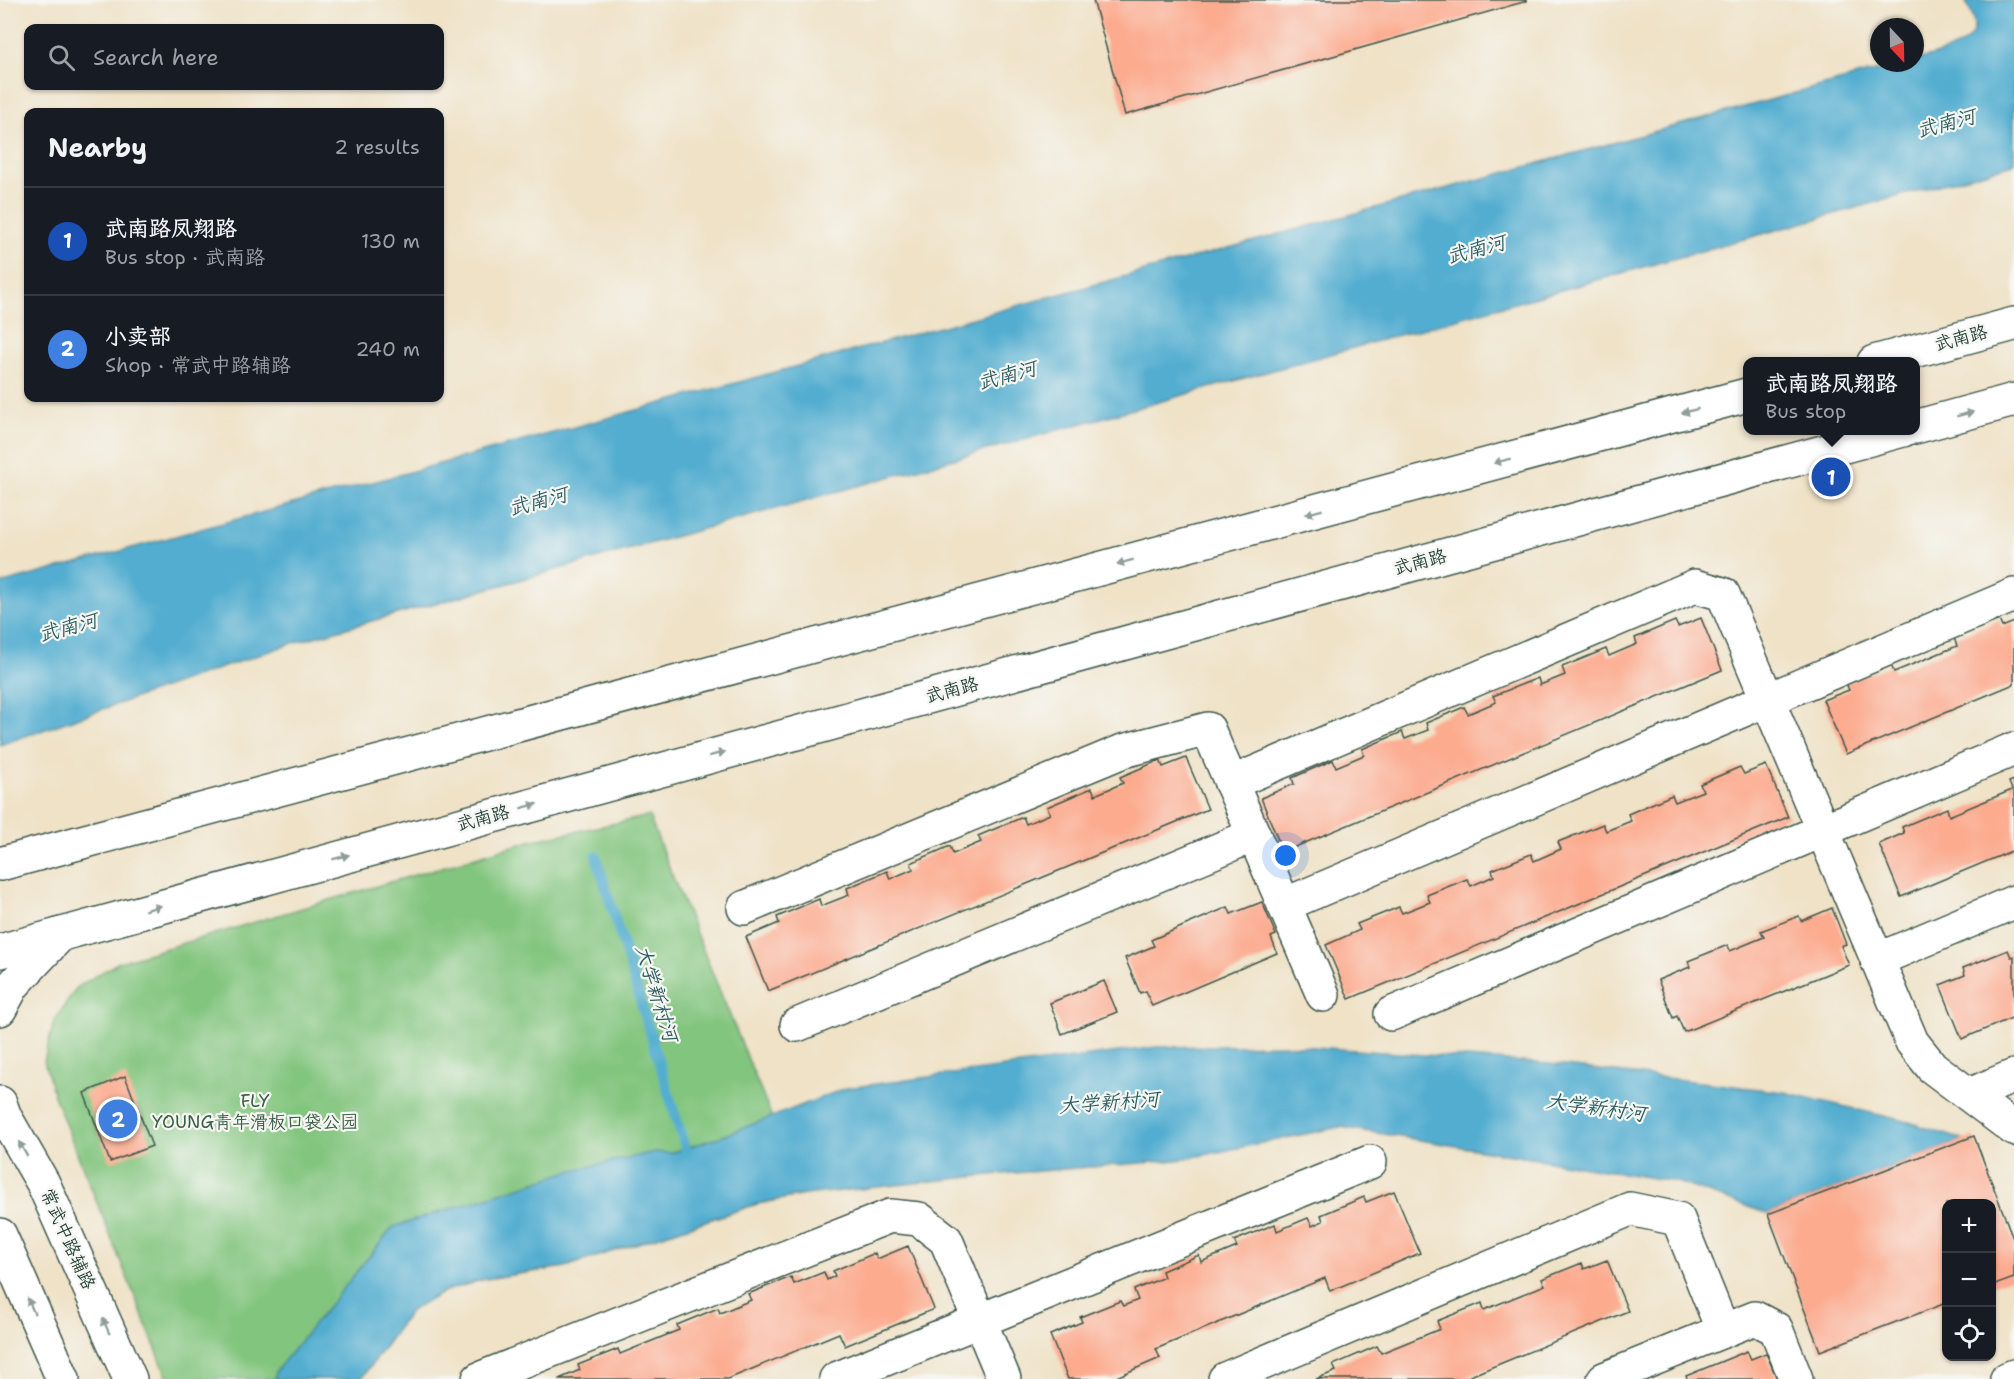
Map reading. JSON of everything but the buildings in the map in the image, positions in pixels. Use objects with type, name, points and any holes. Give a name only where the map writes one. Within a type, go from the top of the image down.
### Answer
[{"type":"main road","name":"武南路","points":[[1892,357],[2014,324]]},
{"type":"main road","points":[[0,864],[1743,396]]},
{"type":"main road","points":[[1920,426],[2014,400]]},
{"type":"main road","name":"武南路","points":[[0,951],[1885,435]]},
{"type":"main road","points":[[1231,783],[1695,586],[1723,594],[1912,1042],[1932,1067],[2014,1129]]},
{"type":"main road","points":[[1284,905],[2014,595]]},
{"type":"main road","points":[[744,908],[1123,751],[1209,729],[1323,995]]},
{"type":"main road","points":[[1391,1014],[2014,749]]},
{"type":"main road","points":[[797,1025],[1254,835]]},
{"type":"main road","points":[[0,853],[76,843]]},
{"type":"main road","points":[[1877,960],[2014,902]]},
{"type":"main road","points":[[0,1009],[13,985],[61,934]]},
{"type":"main road","points":[[1970,1095],[2014,1076]]},
{"type":"main road","name":"常武中路辅路","points":[[2,1110],[43,1183],[130,1379]]},
{"type":"main road","points":[[836,1379],[1370,1161]]},
{"type":"main road","points":[[1225,1379],[1630,1209],[1678,1220],[1723,1331]]},
{"type":"main road","points":[[479,1379],[890,1216],[919,1219],[946,1240],[1004,1379]]},
{"type":"main road","points":[[0,1234],[63,1379]]},
{"type":"main road","points":[[1604,1379],[1755,1318],[1776,1329],[1796,1379]]},
{"type":"main road","points":[[2007,1379],[2014,1376]]},
{"type":"green space","name":"FLY YOUNG青年滑板口袋公园","points":[[649,816],[804,1195],[757,1204],[565,1267],[485,1279],[445,1291],[410,1311],[361,1379],[168,1379],[54,1096],[44,1061],[54,1021],[77,987],[119,962],[530,841]]},
{"type":"water","name":"武南河","points":[[1965,0],[2011,0],[2014,5],[2014,164],[293,643],[0,745],[0,584],[1872,72],[1924,72],[1924,57],[1959,46],[1972,34],[1974,20]]},
{"type":"water","points":[[1285,1045],[1549,1064],[1784,1092],[1909,1122],[1963,1140],[1768,1214],[1677,1182],[1340,1127],[1179,1160],[989,1175],[804,1195],[757,1204],[565,1267],[485,1279],[445,1291],[410,1311],[361,1379],[275,1379],[276,1371],[393,1227],[573,1170],[655,1152],[671,1153],[725,1135],[846,1088],[1157,1047]]},
{"type":"waterway","name":"大学新村河","points":[[596,856],[689,1160]]},
{"type":"place","name":"武南路凤翔路","points":[[1831,477]]},
{"type":"place","name":"小卖部","points":[[118,1119]]}]
